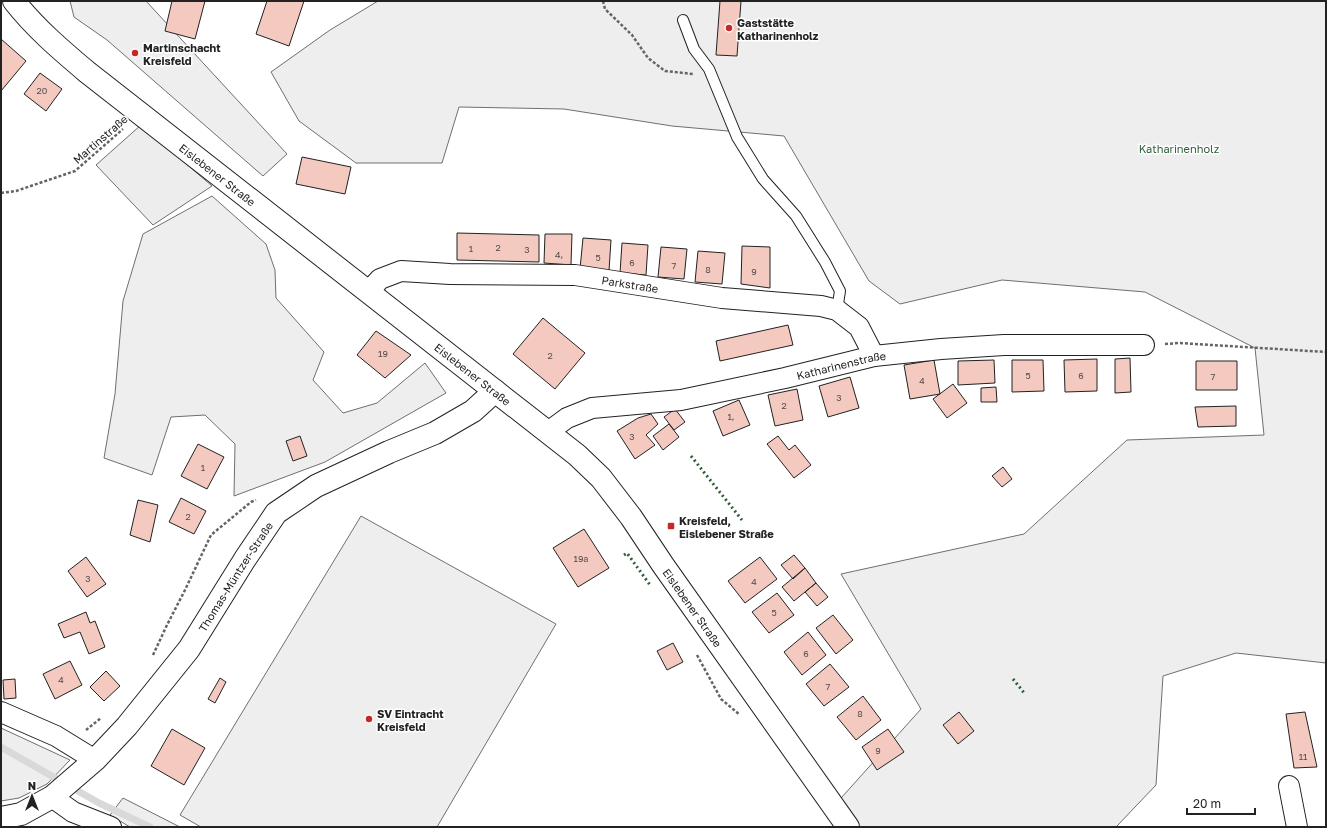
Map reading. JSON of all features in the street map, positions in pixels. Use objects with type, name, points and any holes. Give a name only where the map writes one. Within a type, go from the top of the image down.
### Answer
[{"type":"main road","name":"Eislebener Straße","points":[[14,1],[24,14],[64,53],[548,432],[577,455],[601,478],[631,517],[662,564],[848,827]]},
{"type":"main road","name":"Thomas-Müntzer-Straße","points":[[1,818],[21,814],[56,794],[94,760],[127,726],[189,649],[245,559],[276,513],[316,486],[389,452],[435,433],[473,411],[495,391]]},
{"type":"street","name":"Parkstraße","points":[[368,292],[380,279],[401,271],[450,274],[575,275],[722,298],[821,306],[838,310],[859,327],[874,356]]},
{"type":"street","name":"Katharinenstraße","points":[[548,432],[567,418],[592,408],[681,400],[785,378],[874,356],[941,349],[998,346],[1144,345]]},
{"type":"street","points":[[1,712],[42,729],[94,760]]},
{"type":"street","points":[[1289,786],[1297,827]]},
{"type":"street","points":[[56,794],[73,812],[111,827]]},
{"type":"lane","points":[[683,20],[694,49],[709,69],[738,137],[763,179],[796,216],[825,262],[840,291],[838,310]]},
{"type":"path","points":[[603,1],[605,10],[632,35],[648,58],[665,70],[692,75],[709,69]]},
{"type":"path","name":"Martinstraße","points":[[1,193],[16,191],[75,171],[140,114]]},
{"type":"path","points":[[1144,345],[1179,344],[1326,352]]},
{"type":"path","points":[[151,660],[211,535],[251,502],[258,499]]},
{"type":"path","points":[[69,744],[106,714]]},
{"type":"green space","points":[[70,1],[146,1],[287,154],[263,176],[107,40],[74,17]]},
{"type":"green space","name":"Katharinenholz","points":[[378,1],[1326,1],[1326,663],[1236,653],[1163,676],[1156,785],[1116,827],[848,827],[833,807],[921,709],[841,574],[1024,534],[1127,440],[1264,435],[1255,348],[1145,292],[1002,280],[900,304],[869,281],[784,136],[672,126],[564,109],[459,107],[442,163],[356,163],[299,121],[271,72],[330,30]]},
{"type":"green space","points":[[212,196],[266,244],[275,270],[276,298],[324,352],[313,380],[343,413],[377,403],[425,363],[446,393],[325,462],[234,496],[235,444],[205,415],[171,417],[152,475],[104,458],[115,394],[123,301],[143,234]]},
{"type":"green space","name":"SV Eintracht Kreisfeld","points":[[361,516],[556,624],[437,827],[201,827],[180,815]]},
{"type":"green space","points":[[1,728],[70,760],[47,784],[19,798],[1,801]]},
{"type":"green space","points":[[123,798],[180,827],[130,827],[110,815]]},
{"type":"shaded area","points":[[141,125],[212,186],[153,225],[96,165]]},
{"type":"building","points":[[172,1],[205,1],[195,39],[165,31]]},
{"type":"building","points":[[267,1],[304,1],[289,46],[256,34]]},
{"type":"building","name":"Gaststätte Katharinenholz","points":[[720,1],[741,1],[737,56],[716,55]]},
{"type":"building","points":[[1,39],[26,61],[1,91]]},
{"type":"building","points":[[40,73],[62,89],[46,111],[24,94]]},
{"type":"building","points":[[302,157],[351,167],[345,194],[296,184]]},
{"type":"building","points":[[457,233],[539,235],[539,262],[457,260]]},
{"type":"building","points":[[545,234],[572,234],[571,265],[544,263]]},
{"type":"building","points":[[583,238],[611,240],[609,271],[580,269]]},
{"type":"building","points":[[622,243],[648,245],[646,275],[620,273]]},
{"type":"building","points":[[742,246],[770,247],[770,288],[741,284]]},
{"type":"building","points":[[661,247],[687,249],[684,279],[658,277]]},
{"type":"building","points":[[698,251],[725,253],[722,284],[695,282]]},
{"type":"building","points":[[543,318],[585,353],[555,389],[513,354]]},
{"type":"building","points":[[788,325],[793,345],[720,361],[716,341]]},
{"type":"building","points":[[376,331],[411,355],[385,378],[357,355]]},
{"type":"building","points":[[1130,358],[1131,392],[1115,393],[1115,359]]},
{"type":"building","points":[[1097,359],[1097,391],[1065,392],[1064,360]]},
{"type":"building","points":[[934,360],[940,394],[910,399],[904,365]]},
{"type":"building","points":[[994,360],[995,383],[958,385],[958,361]]},
{"type":"building","points":[[1012,360],[1043,360],[1044,391],[1012,392]]},
{"type":"building","points":[[1196,361],[1237,361],[1237,390],[1196,390]]},
{"type":"building","points":[[850,377],[859,408],[828,417],[819,386]]},
{"type":"building","points":[[953,384],[967,403],[947,418],[933,399]]},
{"type":"building","points":[[996,387],[997,402],[981,402],[981,388]]},
{"type":"building","points":[[797,389],[803,420],[775,426],[768,395]]},
{"type":"building","points":[[739,400],[750,425],[723,436],[713,411]]},
{"type":"building","points":[[1236,406],[1236,426],[1198,427],[1195,407]]},
{"type":"building","points":[[675,409],[685,422],[674,430],[664,417]]},
{"type":"building","points":[[651,414],[658,424],[646,435],[655,445],[635,459],[617,431],[638,418]]},
{"type":"building","points":[[669,424],[679,437],[663,450],[653,436]]},
{"type":"building","points":[[300,436],[307,456],[293,461],[286,441]]},
{"type":"building","points":[[778,436],[789,450],[795,445],[811,465],[794,478],[767,444]]},
{"type":"building","points":[[198,444],[224,457],[207,489],[181,476]]},
{"type":"building","points":[[1003,467],[1012,479],[1002,487],[992,476]]},
{"type":"building","points":[[181,498],[206,511],[194,534],[169,522]]},
{"type":"building","points":[[138,500],[158,505],[150,542],[130,535]]},
{"type":"building","points":[[584,529],[609,568],[578,587],[553,548]]},
{"type":"building","points":[[794,555],[805,568],[793,579],[781,565]]},
{"type":"building","points":[[86,557],[106,584],[87,597],[68,571]]},
{"type":"building","points":[[760,557],[777,579],[745,603],[728,581]]},
{"type":"building","points":[[805,568],[816,583],[794,601],[782,587]]},
{"type":"building","points":[[816,583],[828,597],[817,606],[805,592]]},
{"type":"building","points":[[777,593],[794,615],[769,633],[752,612]]},
{"type":"building","points":[[86,612],[90,623],[95,621],[105,647],[89,654],[80,632],[64,638],[58,624]]},
{"type":"building","points":[[833,615],[853,640],[836,654],[816,628]]},
{"type":"building","points":[[808,632],[826,655],[802,675],[784,652]]},
{"type":"building","points":[[673,643],[683,662],[667,670],[657,651]]},
{"type":"building","points":[[70,661],[82,685],[55,699],[43,674]]},
{"type":"building","points":[[830,664],[849,687],[824,706],[806,684]]},
{"type":"building","points":[[106,671],[120,686],[104,701],[90,687]]},
{"type":"building","points":[[220,678],[226,682],[215,703],[208,699]]},
{"type":"building","points":[[15,679],[16,698],[4,699],[3,680]]},
{"type":"building","points":[[863,696],[881,720],[856,740],[837,717]]},
{"type":"building","points":[[959,712],[974,731],[958,744],[943,725]]},
{"type":"building","points":[[1305,712],[1317,767],[1294,768],[1286,714]]},
{"type":"building","points":[[172,729],[205,748],[184,785],[151,766]]},
{"type":"building","points":[[888,729],[904,752],[877,770],[862,747]]},
{"type":"waterway","points":[[1,747],[99,803],[150,827]]},
{"type":"hedge","points":[[691,456],[742,520]]},
{"type":"hedge","points":[[624,555],[627,553],[650,585]]},
{"type":"hedge","points":[[1013,679],[1025,694]]},
{"type":"place","name":"Gaststätte Katharinenholz","points":[[729,28]]},
{"type":"place","name":"Martinschacht Kreisfeld","points":[[135,53]]},
{"type":"place","name":"Kreisfeld, Eislebener Straße","points":[[671,526]]},
{"type":"place","name":"SV Eintracht Kreisfeld","points":[[369,719]]}]
